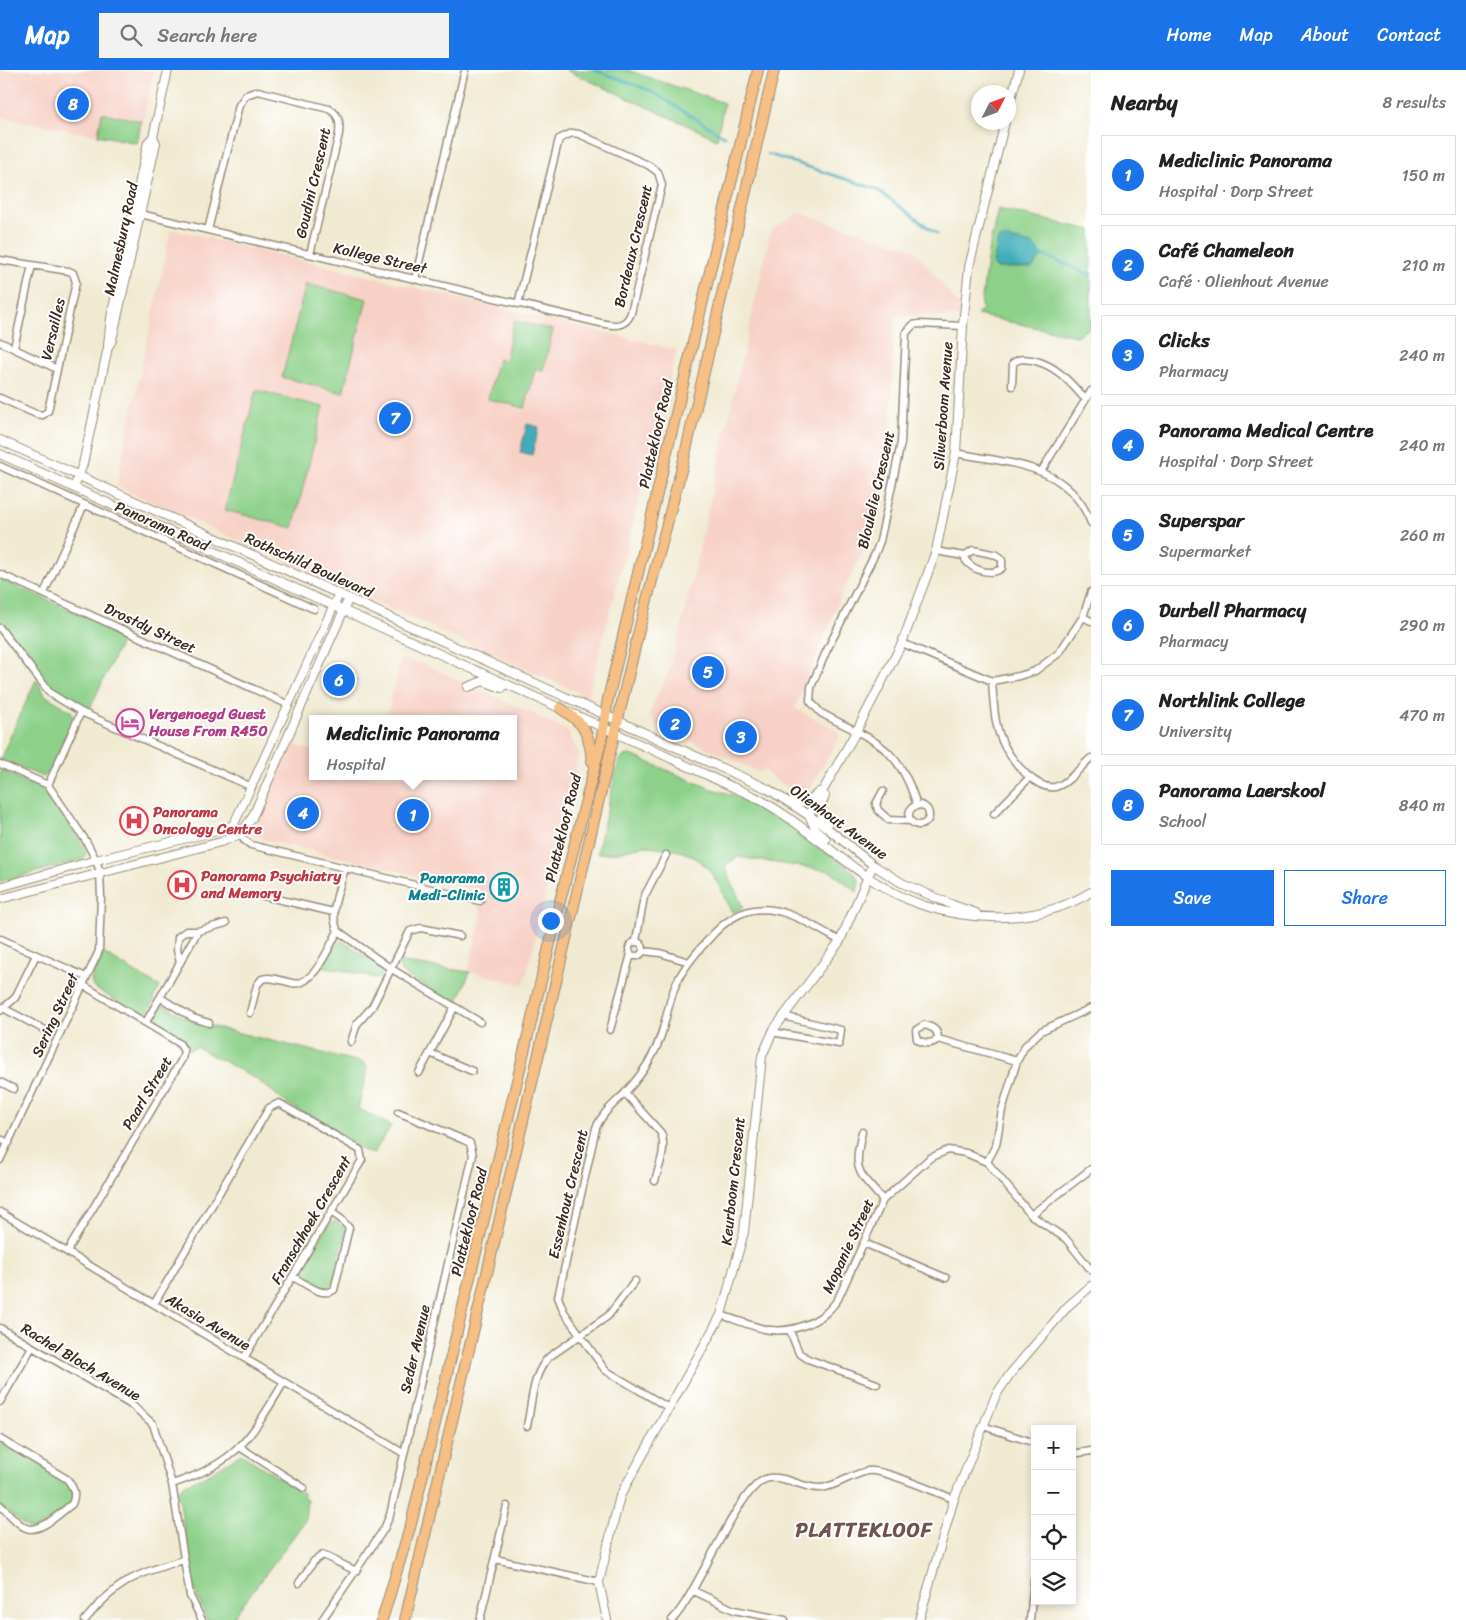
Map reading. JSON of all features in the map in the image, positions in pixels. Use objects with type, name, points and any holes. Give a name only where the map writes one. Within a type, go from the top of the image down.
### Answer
[{"type":"main road","name":"Plattekloof Road","points":[[382,1620],[411,1524],[604,726],[758,70]]},
{"type":"main road","name":"Plattekloof Road","points":[[405,1620],[639,630],[682,463],[774,70]]},
{"type":"main road","points":[[560,708],[578,720],[587,731],[593,770]]},
{"type":"street","name":"Malmesbury Road","points":[[74,488],[79,475],[108,347],[112,340],[137,213],[156,143],[153,137],[168,70]]},
{"type":"street","points":[[415,279],[464,70]]},
{"type":"street","points":[[1015,85],[1020,70]]},
{"type":"street","name":"Goudini Crescent","points":[[208,230],[239,105],[246,95],[258,91],[329,109],[337,115],[340,122],[339,134],[310,254]]},
{"type":"street","name":"Silwerboom Avenue","points":[[809,815],[856,732],[902,643],[936,551],[956,452],[963,326],[974,244],[1003,130]]},
{"type":"street","name":"Bordeaux Crescent","points":[[518,304],[557,144],[563,136],[575,133],[648,165],[658,172],[662,180],[631,312],[626,322],[613,326]]},
{"type":"street","name":"Kollege Street","points":[[137,213],[613,326]]},
{"type":"street","name":"Versailles","points":[[0,260],[69,271],[76,277],[76,286],[50,409],[43,415],[36,414],[0,398]]},
{"type":"street","points":[[14,348],[32,266]]},
{"type":"street","name":"Bloulelie Crescent","points":[[856,732],[813,707],[809,694],[826,652],[876,554],[880,542],[901,443],[906,333],[913,325],[919,324],[963,326]]},
{"type":"street","points":[[0,342],[57,370]]},
{"type":"street","points":[[1012,386],[1013,363],[1021,359],[1034,361],[1055,368],[1085,399]]},
{"type":"street","points":[[1042,470],[1091,391]]},
{"type":"street","name":"Rothschild Boulevard","points":[[0,440],[618,720]]},
{"type":"street","points":[[956,452],[1042,470],[1074,494],[1083,505],[1091,523]]},
{"type":"street","name":"Rothschild Boulevard","points":[[0,454],[533,696],[604,726]]},
{"type":"street","name":"Panorama Road","points":[[0,466],[314,609]]},
{"type":"street","points":[[44,593],[84,505]]},
{"type":"street","points":[[936,551],[964,556],[973,550],[997,555],[1004,564],[999,570],[993,572],[972,567],[965,562],[964,556]]},
{"type":"street","name":"Drostdy Street","points":[[0,574],[289,705]]},
{"type":"street","points":[[902,643],[992,680],[1019,676],[1035,670],[1059,653],[1070,640],[1083,617],[1091,592]]},
{"type":"street","points":[[0,886],[96,860],[225,830],[234,824],[339,594]]},
{"type":"street","points":[[0,899],[221,842],[240,834],[252,818],[345,611],[349,598]]},
{"type":"street","points":[[1083,617],[1091,621]]},
{"type":"street","points":[[0,628],[50,693],[81,712],[252,787]]},
{"type":"street","points":[[992,680],[995,725],[999,738],[1014,762],[1030,777],[1048,787],[1055,787],[1062,784],[1091,758]]},
{"type":"street","points":[[468,687],[483,681],[517,694],[533,696]]},
{"type":"street","points":[[0,764],[48,785],[81,712]]},
{"type":"street","name":"Olienhout Avenue","points":[[618,720],[742,776],[790,802],[839,837],[873,865],[926,895],[990,917]]},
{"type":"street","name":"Olienhout Avenue","points":[[604,726],[755,797],[782,814],[869,879],[898,895],[923,905],[968,916],[990,917],[1041,912],[1064,906],[1091,892]]},
{"type":"street","points":[[856,732],[879,744],[896,758],[909,780],[917,806]]},
{"type":"street","points":[[994,814],[1030,777]]},
{"type":"street","name":"Sering Street","points":[[0,1160],[99,951],[100,872],[86,841],[48,785]]},
{"type":"street","points":[[790,802],[809,801],[826,786]]},
{"type":"street","points":[[826,786],[820,810],[821,816],[839,837]]},
{"type":"street","points":[[883,791],[876,804],[878,810],[889,820],[911,821],[920,825],[928,820],[928,811],[923,806],[917,806],[910,812],[911,821]]},
{"type":"street","points":[[782,814],[797,817],[809,815],[816,829],[839,855]]},
{"type":"street","points":[[234,824],[240,834],[251,845],[480,900]]},
{"type":"street","points":[[636,941],[644,897],[666,855]]},
{"type":"street","name":"Keurboom Crescent","points":[[606,1620],[599,1582],[620,1496],[721,1315],[744,1232],[762,1056],[772,1032],[840,941],[869,879],[873,865]]},
{"type":"street","points":[[345,868],[333,912],[334,924],[338,931],[390,968],[480,1022]]},
{"type":"street","points":[[260,895],[333,912]]},
{"type":"street","name":"Essenhout Crescent","points":[[668,1408],[605,1370],[560,1304],[558,1289],[596,1128],[606,1112],[625,1093],[652,1056],[665,1025],[675,986],[689,962],[722,924],[737,914],[755,909],[785,911],[840,941]]},
{"type":"street","points":[[180,964],[177,950],[178,937],[186,931],[198,931],[226,923]]},
{"type":"street","points":[[351,1042],[357,1024],[371,1010],[390,968],[413,928],[460,936]]},
{"type":"street","points":[[146,1022],[198,931]]},
{"type":"street","points":[[250,1013],[257,985],[262,979],[269,978],[295,984],[305,982],[316,969],[338,931]]},
{"type":"street","points":[[1,939],[86,977]]},
{"type":"street","points":[[636,941],[643,946],[643,951]]},
{"type":"street","points":[[610,1030],[631,954],[630,944],[636,941]]},
{"type":"street","points":[[643,951],[660,953],[689,962]]},
{"type":"street","points":[[631,954],[638,956],[643,951]]},
{"type":"street","points":[[36,955],[14,998],[2,1009],[45,1030]]},
{"type":"street","name":"Paarl Street","points":[[67,1252],[184,1055],[183,1048],[179,1043],[83,985]]},
{"type":"street","points":[[161,998],[193,1018],[210,1023]]},
{"type":"street","points":[[419,1073],[454,1008]]},
{"type":"street","points":[[987,1162],[996,1146],[1002,1110],[1018,1061],[1025,1046],[1032,1037],[1053,1025],[1091,1008]]},
{"type":"street","points":[[772,1032],[838,1044],[840,1030],[784,1016]]},
{"type":"street","points":[[938,1039],[1018,1061]]},
{"type":"street","points":[[430,1052],[472,1071]]},
{"type":"street","points":[[0,1082],[14,1089]]},
{"type":"street","points":[[625,1093],[661,1133],[664,1139],[664,1147],[655,1181]]},
{"type":"street","name":"Franschhoek Crescent","points":[[154,1304],[272,1104],[283,1103],[360,1150],[363,1154],[362,1160],[244,1358]]},
{"type":"street","name":"Seder Avenue","points":[[322,1620],[384,1529],[390,1516],[473,1155],[470,1143],[398,1112]]},
{"type":"street","points":[[862,1132],[856,1159],[857,1168],[883,1200]]},
{"type":"street","points":[[0,1139],[9,1143]]},
{"type":"street","name":"Mopanie Street","points":[[721,1315],[768,1330],[790,1331],[822,1317],[830,1311],[838,1299],[883,1200],[939,1153],[957,1151],[978,1156],[987,1162],[1031,1215],[1066,1239],[1091,1270]]},
{"type":"street","points":[[1031,1215],[1091,1169]]},
{"type":"street","name":"Akasia Avenue","points":[[0,1212],[404,1453]]},
{"type":"street","points":[[292,1277],[322,1293],[334,1290],[349,1228],[347,1224],[331,1212]]},
{"type":"street","points":[[864,1244],[946,1278]]},
{"type":"street","points":[[527,1426],[538,1373],[542,1364],[615,1309],[635,1281]]},
{"type":"street","points":[[919,1620],[954,1499],[996,1395],[1010,1374],[1068,1306],[1091,1286]]},
{"type":"street","name":"Rachel Bloch Avenue","points":[[0,1328],[144,1415],[156,1432],[172,1484],[190,1596],[202,1620]]},
{"type":"street","points":[[790,1331],[799,1353],[808,1359],[877,1384]]},
{"type":"street","points":[[0,1402],[32,1347]]},
{"type":"street","points":[[172,1484],[211,1469],[241,1448],[256,1428],[284,1382]]},
{"type":"street","points":[[982,1426],[1031,1442]]},
{"type":"street","points":[[0,1439],[67,1479],[74,1488],[75,1497],[72,1504],[37,1529],[30,1530],[23,1527],[0,1505]]},
{"type":"street","points":[[241,1448],[304,1488]]},
{"type":"street","points":[[1076,1453],[1091,1451]]},
{"type":"street","points":[[672,1620],[694,1591],[741,1502],[755,1485],[769,1478],[821,1488],[871,1470],[954,1499]]},
{"type":"street","points":[[480,1620],[508,1506]]},
{"type":"street","points":[[299,1583],[314,1561],[323,1555],[356,1571]]},
{"type":"street","points":[[495,1559],[599,1582]]},
{"type":"street","points":[[85,1620],[101,1601],[131,1578],[183,1560]]},
{"type":"street","points":[[694,1591],[734,1610],[785,1620]]},
{"type":"street","points":[[1030,1620],[1032,1605]]},
{"type":"shaded area","points":[[0,70],[154,70],[138,143],[0,117]]},
{"type":"shaded area","points":[[799,213],[913,249],[961,307],[960,317],[897,315],[891,345],[893,345],[891,437],[866,547],[843,591],[795,708],[838,731],[839,738],[810,788],[802,795],[774,779],[764,770],[759,772],[656,725],[649,713],[668,673],[681,629],[771,230]]},
{"type":"shaded area","points":[[171,229],[677,350],[588,697],[116,486]]},
{"type":"shaded area","points":[[401,659],[423,664],[555,724],[568,732],[579,754],[524,985],[468,971],[482,913],[477,903],[479,890],[262,839],[257,827],[275,775],[287,748],[293,744],[309,750],[309,780],[517,780],[517,715],[387,715]]},
{"type":"green space","points":[[566,70],[627,70],[724,103],[717,139]]},
{"type":"green space","points":[[102,113],[141,121],[137,143],[98,135]]},
{"type":"green space","points":[[998,209],[1091,230],[1091,327],[1076,336],[977,315],[983,309],[981,305],[988,253]]},
{"type":"green space","points":[[306,284],[367,299],[343,393],[282,377]]},
{"type":"green space","points":[[514,321],[553,330],[543,370],[535,369],[525,408],[488,399],[498,359],[505,361]]},
{"type":"green space","points":[[256,390],[323,407],[293,528],[225,510]]},
{"type":"green space","points":[[0,579],[125,634],[89,710],[53,691],[0,620]]},
{"type":"green space","points":[[36,680],[46,696],[71,711],[74,718],[50,772],[43,777],[0,759]]},
{"type":"green space","points":[[631,755],[709,788],[734,795],[800,831],[854,872],[859,880],[857,892],[830,871],[737,857],[725,866],[743,908],[732,913],[710,871],[694,857],[683,852],[649,846],[605,854],[597,853],[618,763],[624,756]]},
{"type":"green space","points":[[0,770],[40,788],[47,794],[85,848],[86,854],[84,859],[0,882]]},
{"type":"green space","points":[[342,941],[380,965],[383,971],[381,979],[322,966],[334,946]]},
{"type":"green space","points":[[103,953],[160,987],[148,1012],[137,1013],[93,987],[91,980]]},
{"type":"green space","points":[[398,962],[470,972],[456,1005],[401,972]]},
{"type":"green space","points":[[162,1004],[193,1022],[364,1063],[368,1069],[358,1108],[391,1126],[374,1153],[365,1151],[282,1100],[273,1091],[241,1070],[197,1047],[189,1050],[186,1042],[155,1022],[155,1015]]},
{"type":"green space","points":[[336,1221],[346,1230],[334,1283],[324,1290],[306,1280],[301,1272],[328,1225]]},
{"type":"green space","points":[[0,1439],[67,1479],[74,1488],[72,1504],[37,1529],[30,1530],[0,1505]]},
{"type":"green space","points":[[241,1454],[303,1493],[303,1497],[307,1500],[305,1521],[231,1620],[207,1620],[193,1585],[178,1491],[184,1484],[205,1476]]},
{"type":"water","points":[[1006,238],[1032,244],[1043,255],[1032,268],[996,268],[993,264],[998,239]]},
{"type":"water","points":[[527,424],[539,427],[532,455],[520,452]]},
{"type":"waterway","points":[[594,70],[649,90],[724,136]]},
{"type":"waterway","points":[[768,154],[876,189],[937,234]]},
{"type":"waterway","points":[[1043,255],[1091,275]]},
{"type":"place","name":"Panorama Laerskool","points":[[73,104]]},
{"type":"place","name":"Northlink College","points":[[395,418]]},
{"type":"place","name":"Superspar","points":[[708,672]]},
{"type":"place","name":"Durbell Pharmacy","points":[[339,680]]},
{"type":"place","name":"Vergenoegd Guest House From R450","points":[[130,723]]},
{"type":"place","name":"Café Chameleon","points":[[675,724]]},
{"type":"place","name":"Clicks","points":[[741,737]]},
{"type":"place","name":"Panorama Medical Centre","points":[[303,813]]},
{"type":"place","name":"Mediclinic Panorama","points":[[413,815]]},
{"type":"place","name":"Panorama Oncology Centre","points":[[134,821]]},
{"type":"place","name":"Panorama Psychiatry and Memory","points":[[182,885]]},
{"type":"place","name":"Panorama Medi-Clinic","points":[[504,887]]},
{"type":"district","name":"PLATTEKLOOF","points":[[864,1530]]}]
